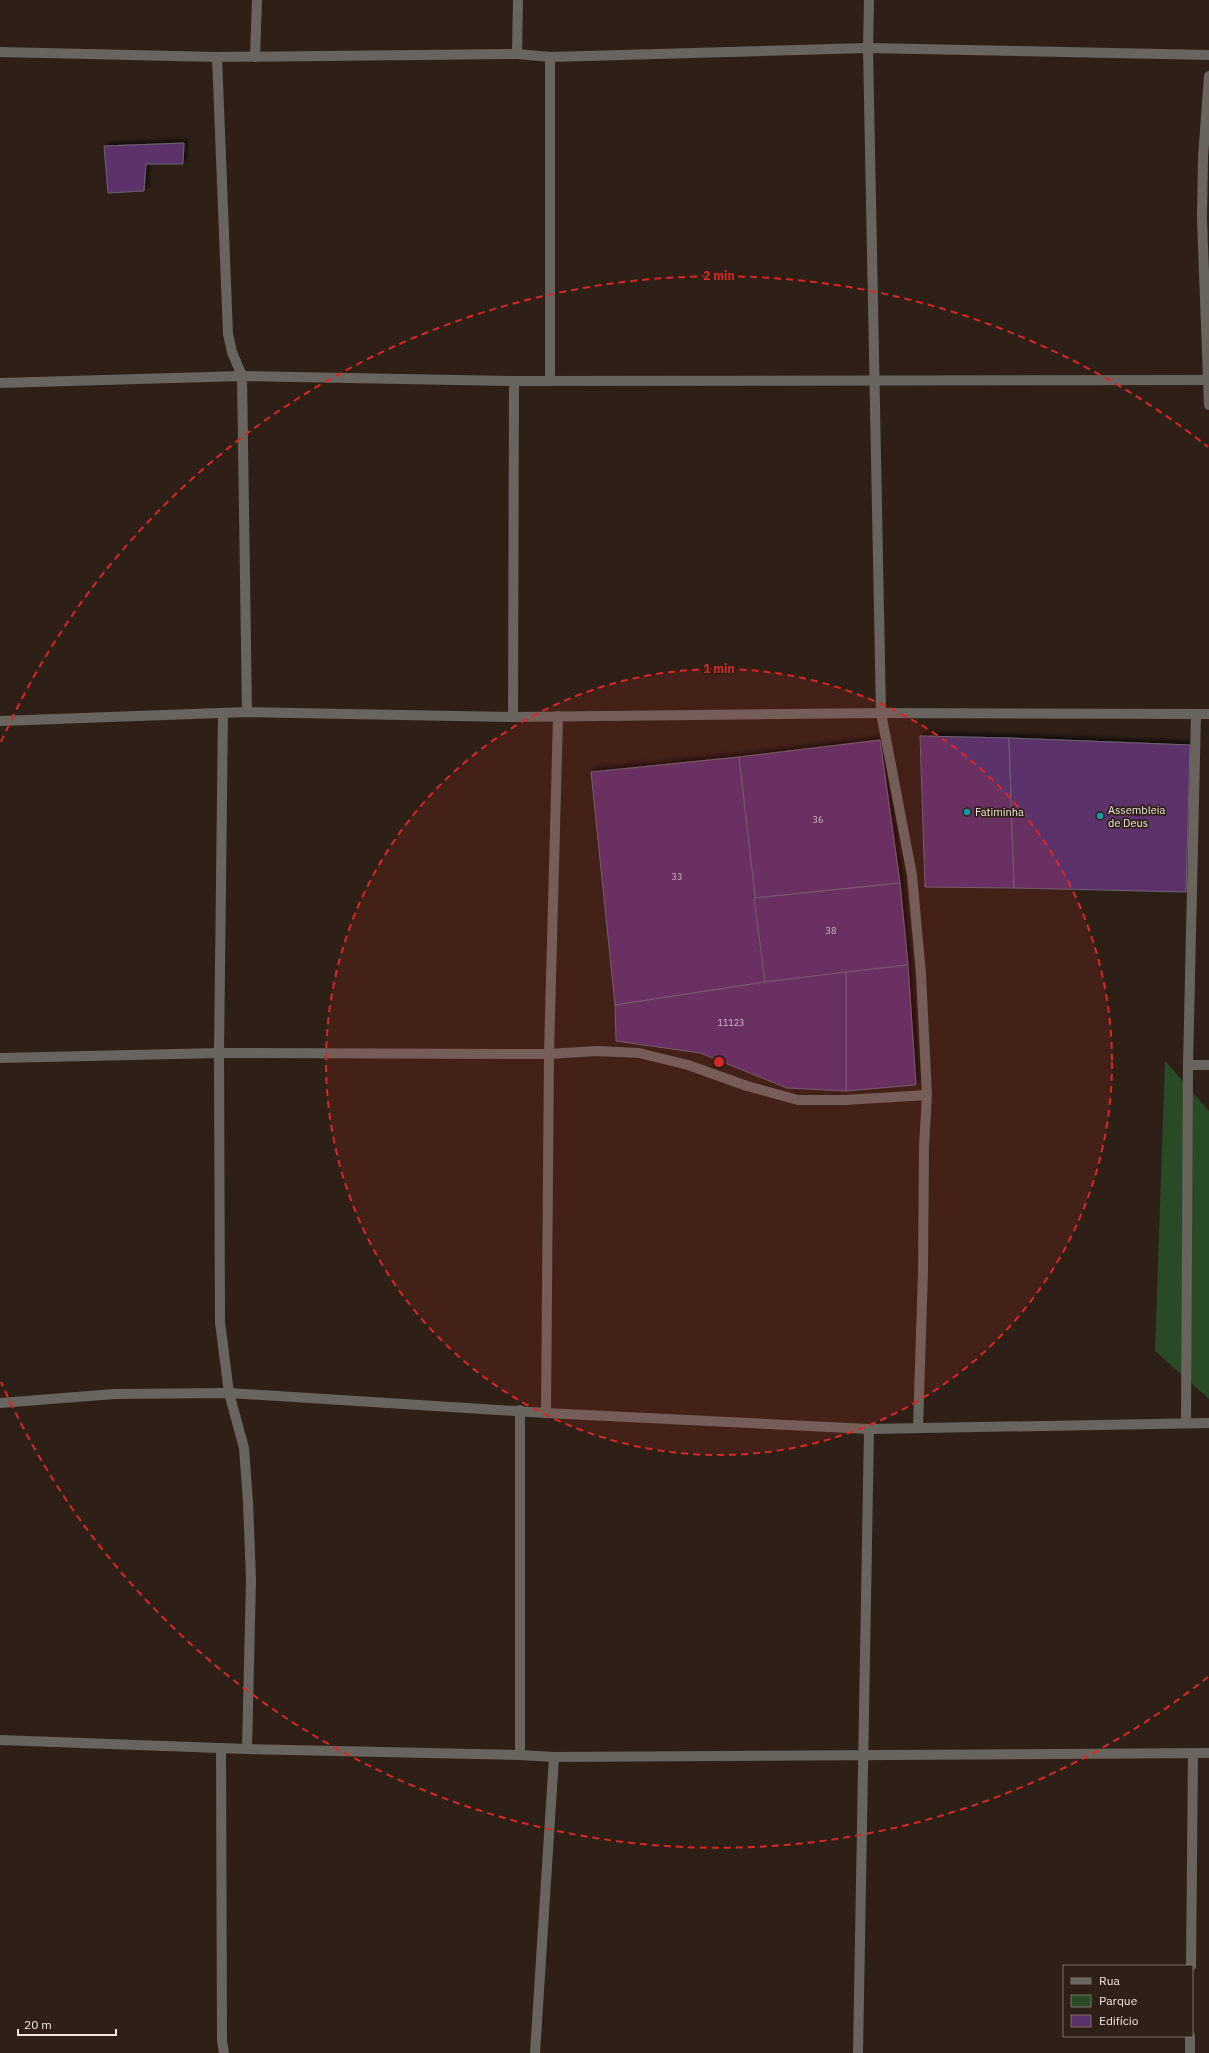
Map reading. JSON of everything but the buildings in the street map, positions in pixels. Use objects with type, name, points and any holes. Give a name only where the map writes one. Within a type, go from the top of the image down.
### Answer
[{"type":"street","points":[[255,57],[257,0]]},
{"type":"street","points":[[517,54],[518,0]]},
{"type":"street","points":[[869,0],[868,48],[881,713],[912,875],[921,974],[927,1094],[924,1146],[923,1270],[918,1428]]},
{"type":"street","points":[[0,52],[217,58],[517,54],[550,57],[868,48],[1209,55]]},
{"type":"street","points":[[550,57],[550,380]]},
{"type":"street","points":[[217,58],[228,334],[232,352],[242,376],[247,712]]},
{"type":"street","points":[[1209,76],[1204,150],[1202,219],[1209,405]]},
{"type":"street","points":[[0,383],[242,376],[514,381],[1207,380]]},
{"type":"street","points":[[513,717],[514,381]]},
{"type":"street","points":[[0,721],[247,712],[513,717],[881,713],[1209,714]]},
{"type":"street","points":[[223,713],[219,1053],[220,1322],[228,1393],[244,1448],[248,1502],[251,1579],[247,1749]]},
{"type":"street","points":[[1186,1423],[1188,1065],[1196,714]]},
{"type":"street","points":[[546,1412],[549,1054],[558,716]]},
{"type":"street","points":[[0,1058],[219,1053],[549,1054],[597,1051],[639,1053],[688,1065],[747,1086],[798,1100],[845,1100],[927,1094]]},
{"type":"street","points":[[1188,1065],[1209,1065]]},
{"type":"street","points":[[0,1403],[114,1394],[228,1393],[870,1429],[1209,1423]]},
{"type":"street","points":[[520,1410],[520,1755]]},
{"type":"street","points":[[858,2053],[870,1429]]},
{"type":"street","points":[[0,1740],[247,1749],[554,1757],[1209,1753]]},
{"type":"street","points":[[221,1748],[222,2041],[224,2053]]},
{"type":"street","points":[[1191,1965],[1193,1753]]},
{"type":"street","points":[[535,2053],[554,1757]]},
{"type":"street","points":[[1190,2037],[1190,2053]]},
{"type":"green space","points":[[1165,1061],[1209,1111],[1209,1399],[1155,1351]]},
{"type":"place","name":"Fatiminha","points":[[967,812]]},
{"type":"place","name":"Assembleia de Deus","points":[[1100,816]]}]
